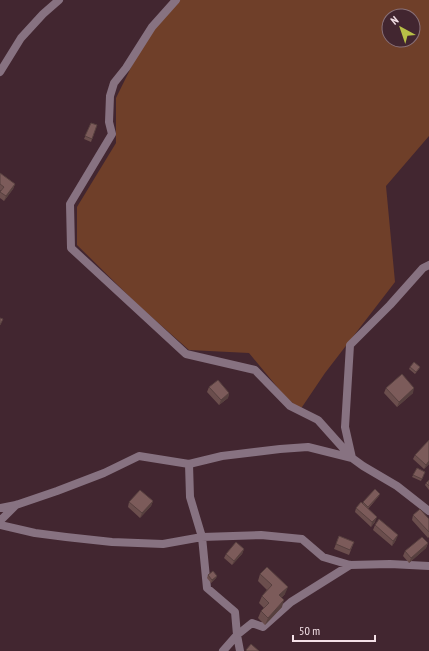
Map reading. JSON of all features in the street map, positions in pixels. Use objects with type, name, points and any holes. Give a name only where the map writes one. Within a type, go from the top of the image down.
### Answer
[{"type":"street","points":[[0,72],[21,38],[43,14],[59,0]]},
{"type":"street","points":[[176,0],[152,27],[126,68],[114,83],[110,96],[109,122],[112,134],[70,204],[71,248],[186,354],[255,370],[290,406],[318,420],[352,458],[397,486],[429,511]]},
{"type":"street","points":[[352,458],[345,427],[350,345],[390,305],[423,268],[429,265]]},
{"type":"street","points":[[0,508],[16,505],[104,473],[139,456],[188,464],[222,456],[308,447],[352,458]]},
{"type":"street","points":[[188,464],[190,497],[202,537],[207,588],[235,612],[240,651]]},
{"type":"street","points":[[0,521],[16,505]]},
{"type":"street","points":[[0,525],[35,533],[112,542],[163,544],[202,537],[261,535],[302,539],[323,557],[350,565],[390,564],[429,566]]},
{"type":"street","points":[[223,651],[237,635],[252,623],[264,627],[291,602],[350,565]]},
{"type":"shaded area","points":[[177,0],[429,0],[429,136],[386,186],[395,282],[325,373],[300,410],[283,394],[249,353],[189,350],[137,304],[77,245],[77,207],[116,143],[116,98],[150,29]]},
{"type":"building","points":[[91,123],[97,125],[92,139],[85,136]]},
{"type":"building","points":[[0,173],[15,184],[6,196],[0,192],[4,187],[0,184]]},
{"type":"building","points":[[0,318],[3,319],[0,325]]},
{"type":"building","points":[[414,362],[420,367],[416,372],[410,367]]},
{"type":"building","points":[[402,374],[414,388],[399,402],[386,388]]},
{"type":"building","points":[[218,380],[229,393],[221,400],[209,387]]},
{"type":"building","points":[[429,440],[429,461],[426,465],[415,455]]},
{"type":"building","points":[[417,468],[425,472],[422,479],[413,475]]},
{"type":"building","points":[[375,489],[380,494],[368,507],[363,502]]},
{"type":"building","points":[[140,490],[153,501],[142,513],[129,502]]},
{"type":"building","points":[[361,502],[377,517],[372,522],[356,508]]},
{"type":"building","points":[[420,509],[429,519],[429,532],[413,515]]},
{"type":"building","points":[[379,519],[398,535],[393,541],[375,525]]},
{"type":"building","points":[[339,536],[354,542],[350,550],[336,544]]},
{"type":"building","points":[[422,537],[428,543],[411,558],[405,551]]},
{"type":"building","points":[[236,542],[244,549],[234,561],[226,554]]},
{"type":"building","points":[[267,567],[288,587],[279,595],[284,600],[268,618],[261,611],[269,603],[262,596],[272,585],[260,574]]},
{"type":"building","points":[[213,571],[217,576],[212,580],[208,575]]},
{"type":"building","points":[[251,644],[259,651],[247,651],[246,650]]}]
